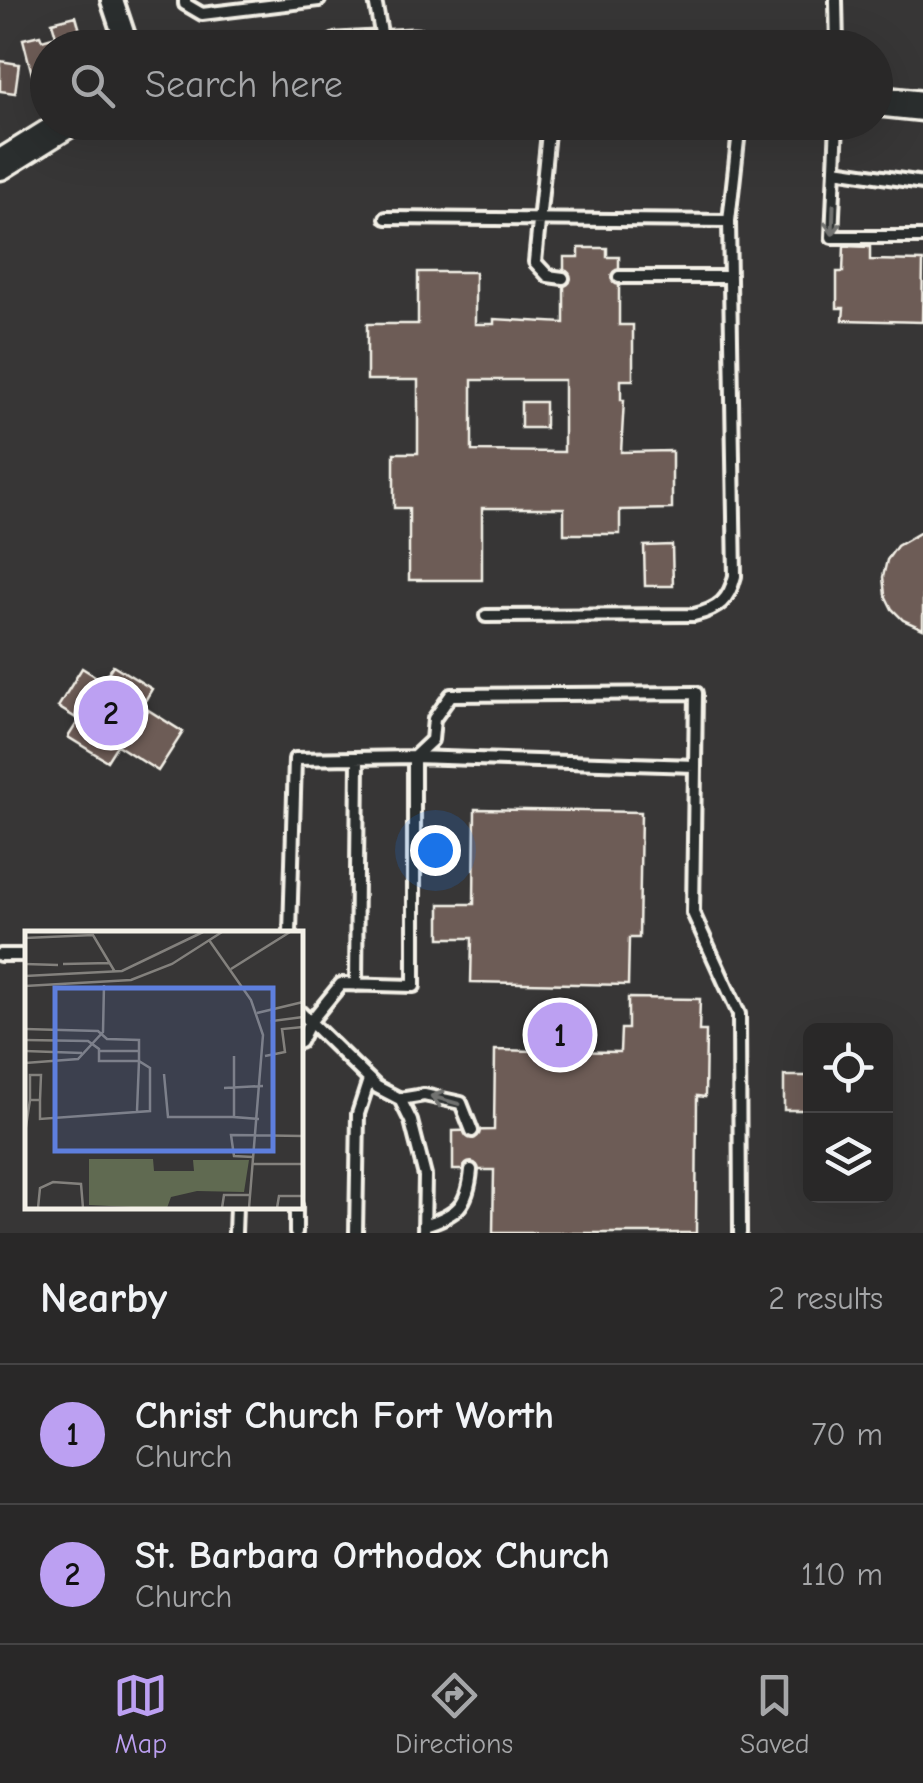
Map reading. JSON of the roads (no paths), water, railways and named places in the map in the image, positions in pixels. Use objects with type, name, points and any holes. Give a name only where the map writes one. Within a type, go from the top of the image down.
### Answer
[{"type":"street","points":[[112,0],[122,30]]},
{"type":"street","points":[[893,103],[923,106]]},
{"type":"street","points":[[0,165],[40,140]]},
{"type":"lane","points":[[185,0],[185,4],[202,14],[318,0]]},
{"type":"lane","points":[[375,0],[380,30]]},
{"type":"lane","points":[[836,0],[837,30]]},
{"type":"lane","points":[[547,140],[535,262],[548,276],[563,278]]},
{"type":"lane","points":[[486,616],[694,615],[715,610],[730,593],[735,576],[729,222],[738,140]]},
{"type":"lane","points":[[836,140],[832,237],[923,237]]},
{"type":"lane","points":[[835,170],[923,183]]},
{"type":"lane","points":[[386,218],[729,222]]},
{"type":"lane","points":[[619,276],[730,277]]},
{"type":"lane","points":[[302,1038],[341,984],[414,986],[414,757],[432,740],[434,719],[451,695],[696,693],[693,913],[739,1014],[740,1233]]},
{"type":"lane","points":[[290,931],[295,759],[414,757],[695,766]]},
{"type":"lane","points":[[356,985],[358,758]]},
{"type":"lane","points":[[0,956],[25,955]]},
{"type":"lane","points":[[302,1014],[369,1080],[400,1100],[411,1121],[425,1176],[424,1229],[448,1218],[468,1196],[471,1170]]},
{"type":"lane","points":[[356,1233],[358,1114],[369,1080]]},
{"type":"lane","points":[[400,1100],[424,1095],[460,1103],[472,1131]]},
{"type":"lane","points":[[235,1233],[236,1208]]},
{"type":"place","name":"St. Barbara Orthodox Church","points":[[111,713]]},
{"type":"place","name":"Christ Church Fort Worth","points":[[560,1035]]}]
